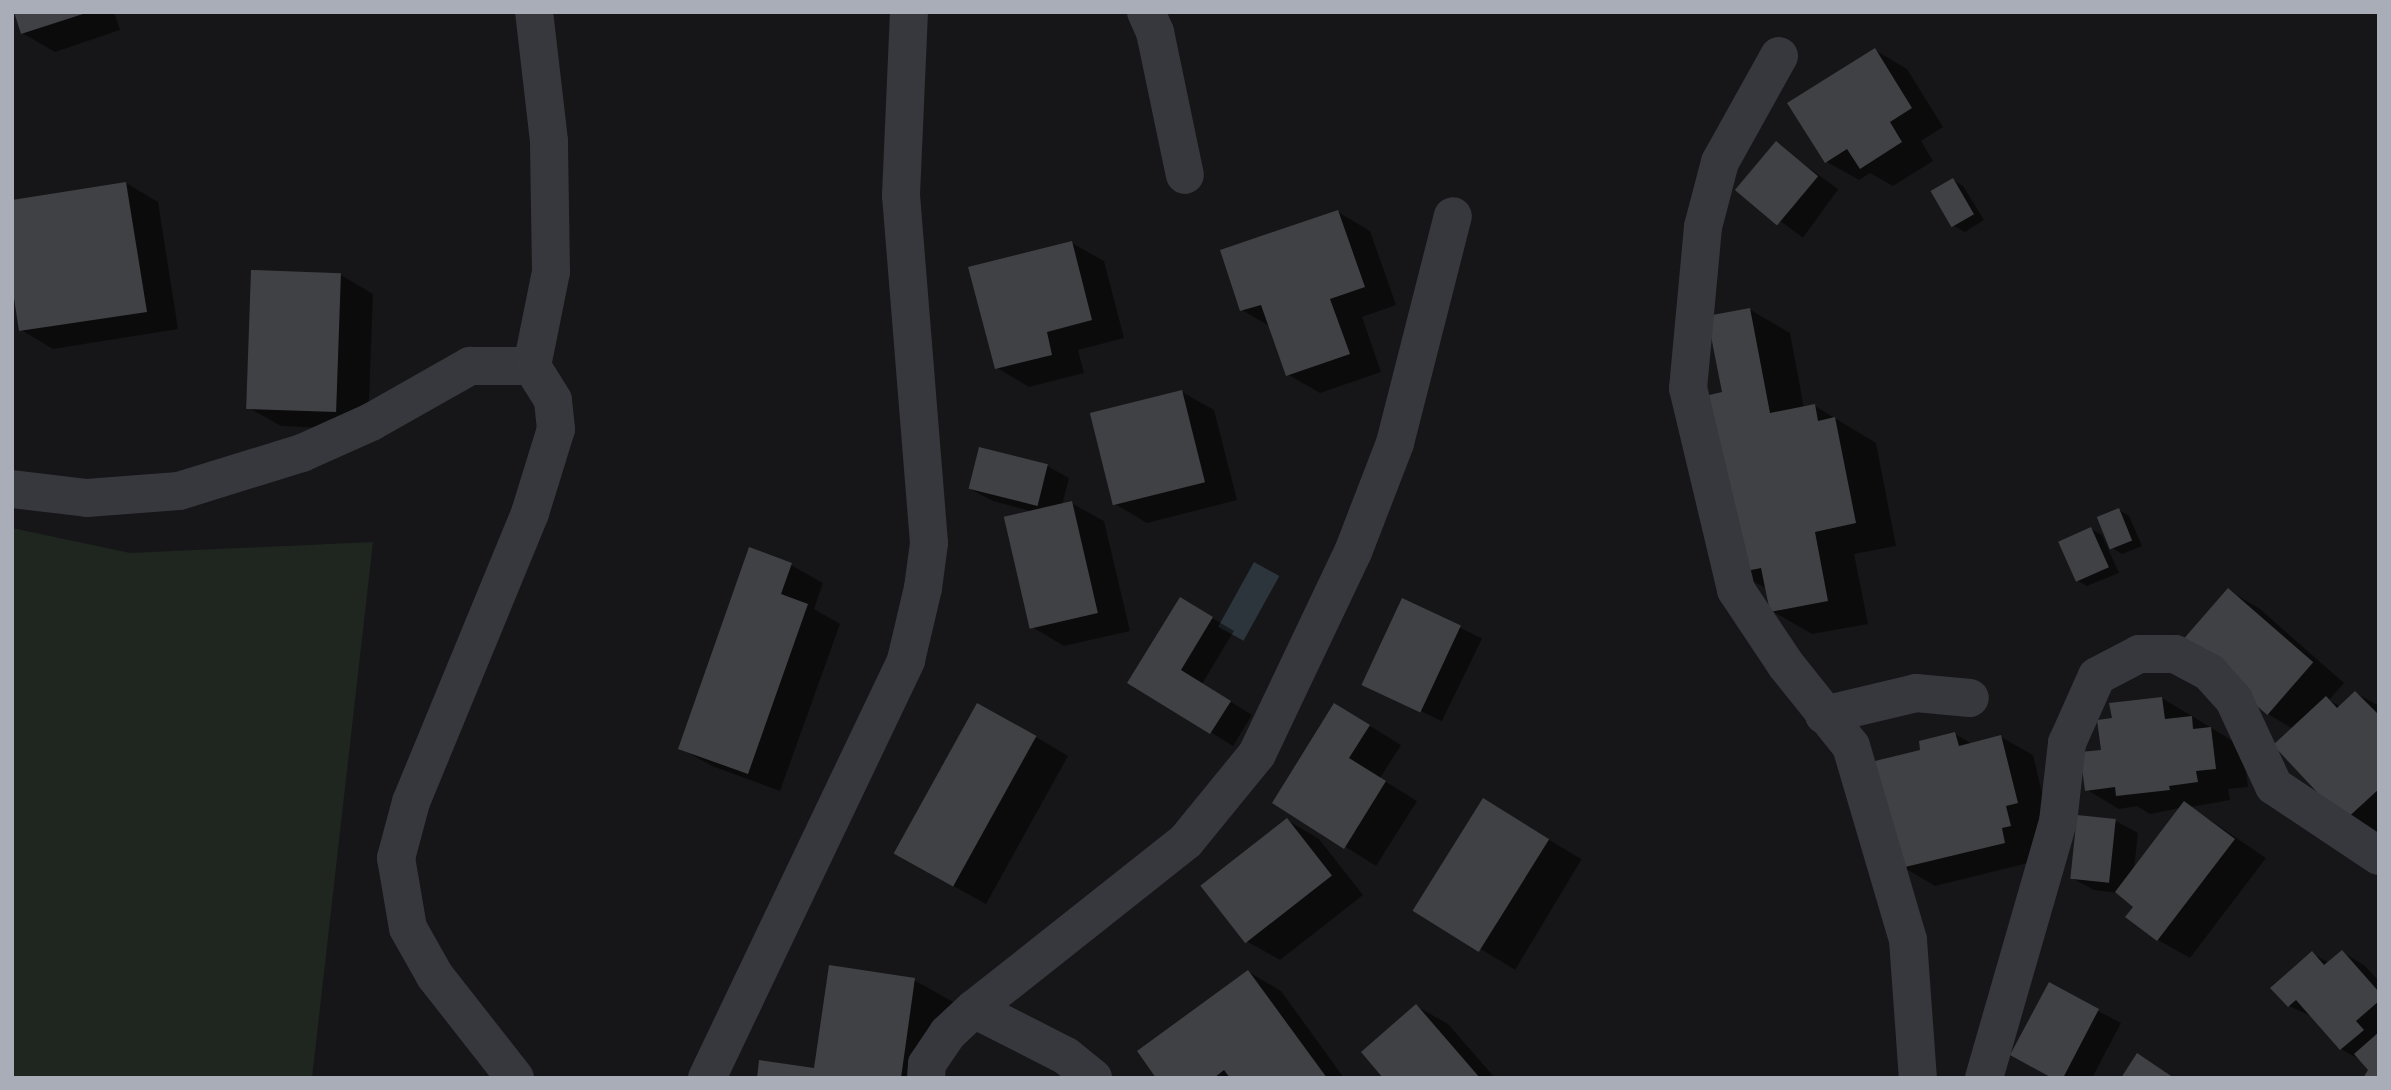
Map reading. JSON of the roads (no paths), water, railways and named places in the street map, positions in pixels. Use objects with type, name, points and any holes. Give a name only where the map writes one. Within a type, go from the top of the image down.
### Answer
[{"type":"street","points":[[515,1078],[435,976],[408,928],[396,858],[411,802],[550,461],[556,429],[554,400],[532,366],[551,272],[549,141],[534,12]]},
{"type":"street","points":[[706,1078],[906,660],[923,588],[929,543],[901,195],[909,12]]},
{"type":"street","points":[[1146,12],[1155,32],[1185,175]]},
{"type":"street","points":[[1779,56],[1720,162],[1703,227],[1688,388],[1736,590],[1824,715],[1851,746],[1908,940],[1918,1078]]},
{"type":"street","points":[[926,1078],[927,1064],[947,1032],[1186,841],[1256,754],[1353,552],[1395,443],[1452,216]]},
{"type":"street","points":[[12,489],[87,498],[179,491],[302,453],[371,422],[470,366],[532,366]]},
{"type":"street","points":[[1984,1078],[2058,822],[2067,743],[2097,676],[2139,654],[2175,654],[2210,673],[2234,700],[2274,786],[2379,856]]},
{"type":"street","points":[[1824,715],[1916,694],[1970,698]]},
{"type":"street","points":[[974,1009],[1066,1056],[1093,1078]]}]
